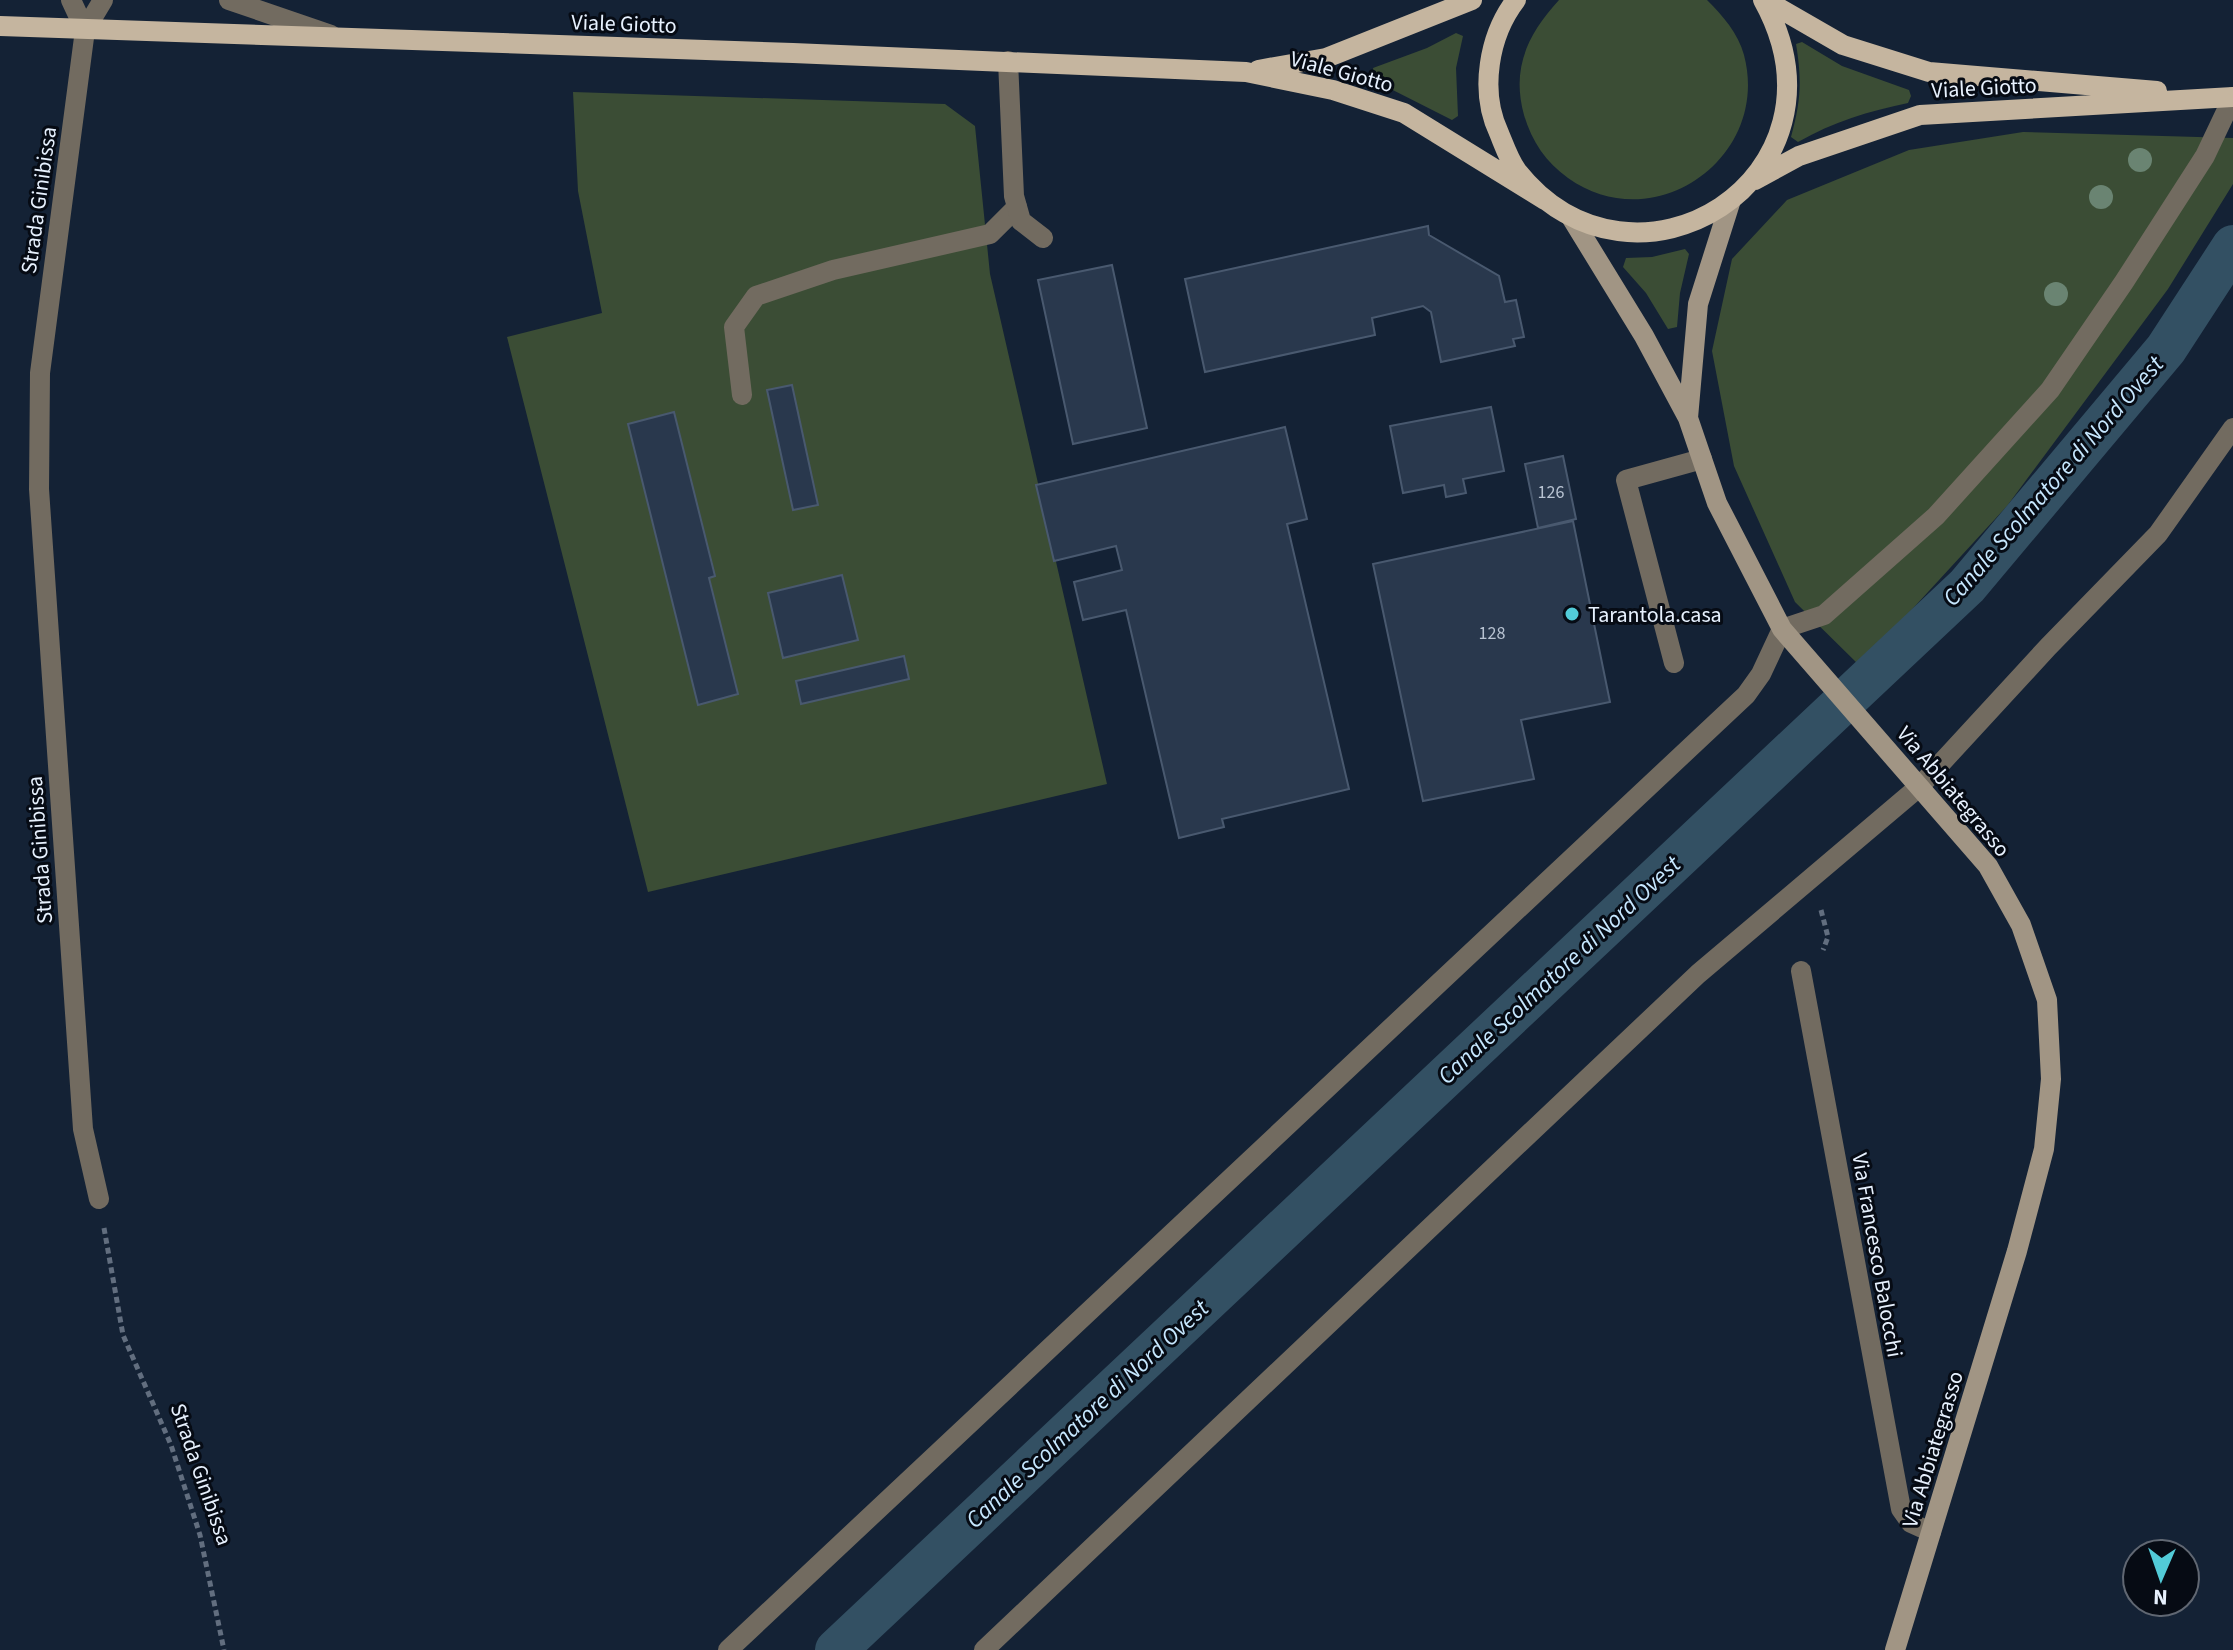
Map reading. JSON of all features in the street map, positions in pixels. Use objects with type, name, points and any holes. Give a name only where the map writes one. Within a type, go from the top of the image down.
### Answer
[{"type":"main road","name":"Viale Giotto","points":[[1246,72],[1326,58],[1472,0]]},
{"type":"main road","name":"Viale Giotto","points":[[1516,0],[1505,14],[1492,53],[1488,88],[1493,122],[1516,169],[1545,200]]},
{"type":"main road","name":"Viale Giotto","points":[[0,26],[1246,72],[1333,90],[1404,113],[1571,217],[1605,229],[1647,232],[1698,220],[1731,200],[1751,182],[1767,159],[1779,135],[1789,83],[1783,45],[1764,0]]},
{"type":"main road","name":"Viale Giotto","points":[[1764,0],[1843,45],[1929,72],[2233,97]]},
{"type":"main road","name":"Viale Giotto","points":[[1751,182],[1799,156],[1920,115],[2233,97]]},
{"type":"street","points":[[71,0],[85,30]]},
{"type":"street","points":[[85,30],[103,0]]},
{"type":"street","points":[[229,0],[338,38]]},
{"type":"street","name":"Strada Ginibissa","points":[[85,30],[40,373],[39,489],[83,1129],[99,1199]]},
{"type":"street","points":[[1008,61],[1014,196],[1021,221],[1043,238]]},
{"type":"street","points":[[728,1650],[1746,695],[1761,674],[1782,629],[1824,615],[1936,516],[2050,390],[2205,156],[2233,97]]},
{"type":"street","name":"Via Abbiategrasso","points":[[1688,418],[1698,304],[1731,200]]},
{"type":"street","points":[[742,395],[734,327],[756,296],[833,270],[990,234],[1017,207]]},
{"type":"street","name":"Via Abbiategrasso","points":[[1571,217],[1644,336],[1688,418],[1717,503],[1782,629],[1988,866],[2021,925],[2047,1000],[2051,1079],[2041,1163],[1895,1650]]},
{"type":"street","points":[[984,1650],[1698,974],[1920,786],[2158,534],[2233,428]]},
{"type":"street","points":[[1674,663],[1626,480],[1702,459]]},
{"type":"street","name":"Via Francesco Balocchi","points":[[1803,977],[1901,1509],[1911,1523],[1931,1532]]},
{"type":"path","points":[[1803,977],[1818,963],[1828,937],[1810,879]]},
{"type":"path","name":"Strada Ginibissa","points":[[99,1199],[123,1335],[176,1460],[200,1535],[224,1650]]},
{"type":"green space","points":[[1559,0],[1707,0],[1724,19],[1738,39],[1744,55],[1748,92],[1740,126],[1723,155],[1699,178],[1669,193],[1636,199],[1602,195],[1568,178],[1547,158],[1536,143],[1524,115],[1520,98],[1521,67],[1531,39]]},
{"type":"green space","points":[[1456,33],[1463,36],[1456,68],[1458,116],[1452,120],[1375,81],[1373,68],[1427,48]]},
{"type":"green space","points":[[1802,42],[1842,66],[1909,90],[1911,96],[1908,103],[1852,118],[1798,142],[1791,137],[1800,90],[1796,44]]},
{"type":"green space","points":[[573,92],[945,104],[975,126],[990,274],[1107,784],[648,892],[507,337],[602,313],[578,191]]},
{"type":"green space","points":[[2023,132],[2233,138],[2233,184],[2168,289],[2007,506],[1860,666],[1795,602],[1734,466],[1712,351],[1732,259],[1787,200],[1909,150]]},
{"type":"green space","points":[[1685,249],[1689,254],[1680,293],[1677,327],[1668,329],[1646,293],[1623,267],[1626,258],[1652,257]]},
{"type":"building","points":[[1428,226],[1429,235],[1499,276],[1505,302],[1516,300],[1524,337],[1513,339],[1515,346],[1441,362],[1431,312],[1423,306],[1372,318],[1375,335],[1205,372],[1185,279]]},
{"type":"building","points":[[1112,265],[1147,428],[1073,444],[1038,280]]},
{"type":"building","points":[[792,385],[818,505],[793,510],[767,390]]},
{"type":"building","points":[[1491,407],[1504,471],[1463,479],[1466,493],[1446,497],[1444,485],[1403,493],[1390,426]]},
{"type":"building","points":[[674,412],[715,576],[709,578],[738,694],[698,705],[628,424]]},
{"type":"building","points":[[1285,427],[1307,519],[1287,524],[1349,789],[1222,819],[1224,827],[1179,838],[1126,610],[1083,620],[1074,582],[1122,570],[1116,546],[1054,561],[1036,485]]},
{"type":"building","points":[[1563,456],[1576,519],[1538,528],[1525,464]]},
{"type":"building","points":[[1573,521],[1610,702],[1521,720],[1534,779],[1423,801],[1373,564]]},
{"type":"building","points":[[842,575],[858,640],[783,658],[768,593]]},
{"type":"building","points":[[904,656],[909,679],[801,704],[796,681]]},
{"type":"waterway","name":"Canale Scolmatore di Nord Ovest","points":[[836,1650],[1967,586],[2166,349],[2233,246]]},
{"type":"place","name":"Tarantola.casa","points":[[1572,614]]}]
